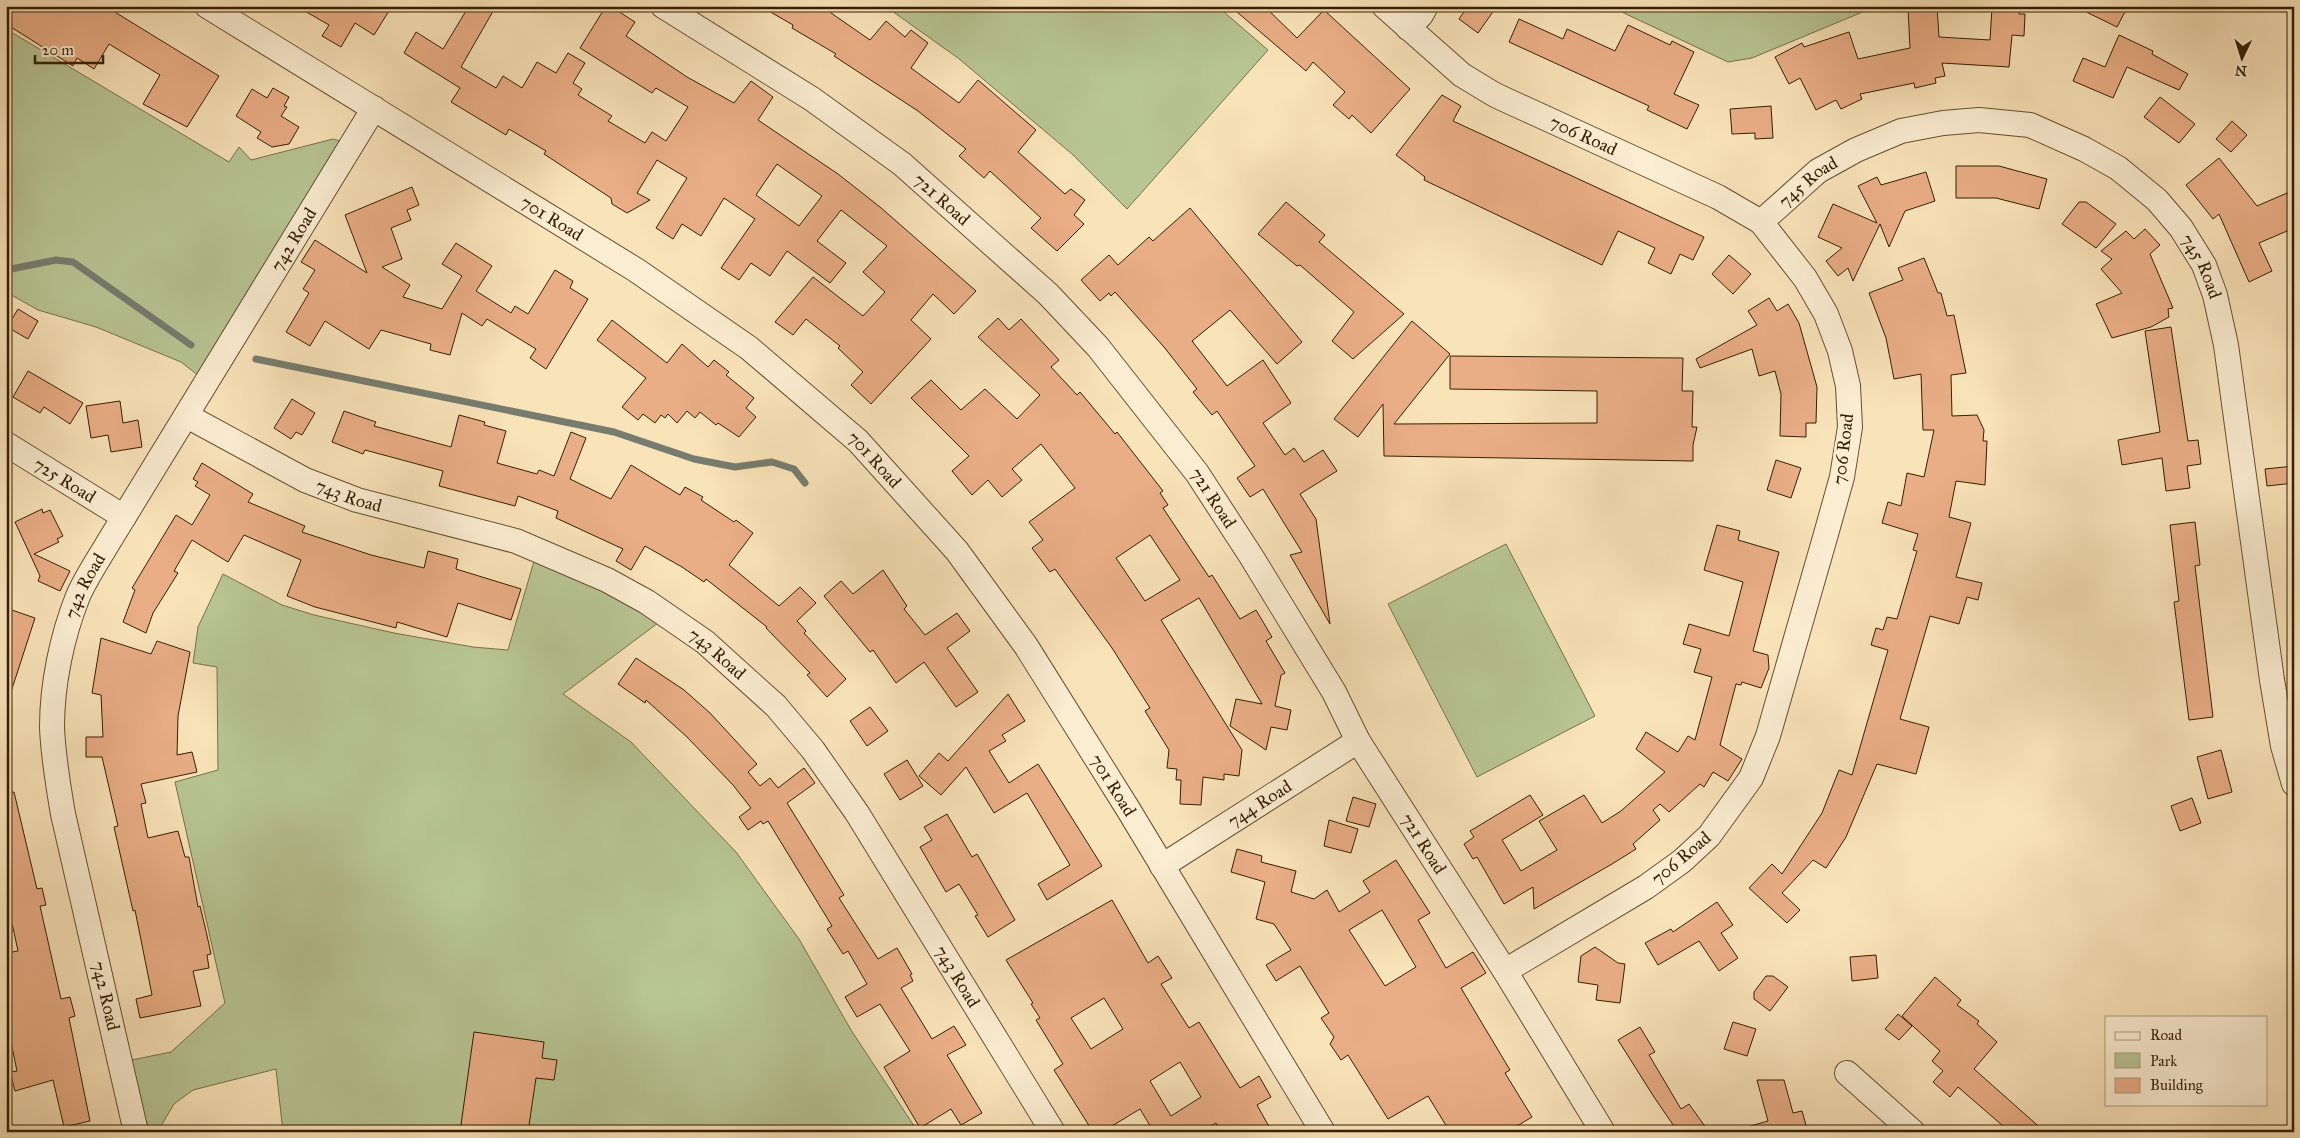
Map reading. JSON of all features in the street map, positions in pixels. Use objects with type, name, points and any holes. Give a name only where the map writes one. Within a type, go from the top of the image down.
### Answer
[{"type":"street","name":"701 Road","points":[[207,6],[636,270],[691,306],[749,348],[826,411],[858,441],[957,551],[993,598],[1026,646],[1323,1132]]},
{"type":"street","name":"721 Road","points":[[663,6],[812,99],[902,164],[1048,294],[1098,348],[1197,473],[1298,632],[1334,692],[1358,741],[1505,971],[1603,1132]]},
{"type":"street","name":"706 Road","points":[[1384,6],[1462,76],[1495,95],[1525,111],[1718,197],[1761,222],[1805,278],[1826,314],[1840,351],[1846,377],[1850,426],[1842,477],[1768,736],[1751,778],[1709,836],[1696,849],[1646,887],[1505,971]]},
{"type":"street","points":[[1408,28],[1421,15],[1426,6]]},
{"type":"street","name":"742 Road","points":[[136,1132],[63,814],[56,770],[52,726],[58,669],[66,633],[78,596],[124,517],[374,108]]},
{"type":"street","name":"745 Road","points":[[1761,222],[1818,171],[1856,150],[1901,131],[1943,123],[1979,120],[2030,125],[2084,149],[2118,168],[2157,200],[2181,228],[2204,265],[2214,295],[2226,345],[2272,680],[2283,746],[2294,784]]},
{"type":"street","name":"743 Road","points":[[187,416],[305,480],[357,500],[516,541],[607,580],[647,602],[705,642],[776,706],[813,750],[857,813],[1053,1132]]},
{"type":"street","name":"725 Road","points":[[6,444],[124,517]]},
{"type":"street","name":"744 Road","points":[[1162,866],[1358,741]]},
{"type":"street","points":[[1847,1073],[1913,1132]]},
{"type":"green space","points":[[885,6],[1217,6],[1268,50],[1127,209],[1072,154],[958,58]]},
{"type":"green space","points":[[1609,6],[1877,6],[1752,58],[1728,62]]},
{"type":"green space","points":[[6,29],[229,162],[239,147],[251,160],[333,139],[352,144],[208,383],[181,362],[96,327],[38,310],[6,292]]},
{"type":"green space","points":[[1506,544],[1595,716],[1477,777],[1388,604]]},
{"type":"green space","points":[[537,551],[666,617],[563,694],[631,742],[736,852],[799,939],[851,1030],[918,1132],[283,1132],[276,1069],[193,1090],[174,1104],[158,1131],[137,1132],[122,1062],[171,1052],[225,1003],[175,782],[218,770],[217,667],[193,663],[198,627],[223,574],[282,605],[314,615],[394,633],[473,647],[508,650]]},
{"type":"building","points":[[6,6],[105,6],[219,76],[187,127],[143,104],[160,75],[109,44],[94,69],[77,58],[73,66],[6,24]]},
{"type":"building","points":[[296,6],[392,6],[374,35],[355,23],[341,47],[322,36],[329,25]]},
{"type":"building","points":[[469,6],[496,6],[461,67],[496,88],[503,76],[522,88],[537,62],[556,73],[568,53],[585,63],[573,83],[582,89],[578,95],[612,116],[608,121],[645,143],[652,132],[666,141],[688,107],[656,88],[652,93],[580,48],[606,6],[610,6],[635,22],[626,36],[687,77],[734,103],[751,81],[773,97],[758,120],[838,174],[880,207],[976,291],[954,314],[933,294],[911,320],[931,339],[871,404],[851,385],[863,372],[838,348],[840,346],[806,319],[793,335],[775,322],[813,277],[863,316],[885,292],[863,272],[887,246],[841,210],[817,241],[846,263],[830,283],[787,251],[770,276],[751,263],[739,280],[721,268],[755,219],[724,198],[701,236],[682,224],[673,239],[656,228],[687,178],[657,160],[637,193],[650,200],[627,213],[612,204],[611,198],[544,154],[546,151],[509,129],[506,135],[451,102],[460,88],[404,53],[416,32],[443,49]],"holes":[[[777,164],[822,196],[799,226],[756,195]]]},
{"type":"building","points":[[760,6],[821,6],[870,40],[886,21],[905,37],[911,30],[928,43],[911,68],[959,103],[978,80],[1036,130],[1018,152],[1065,194],[1071,189],[1085,200],[1074,215],[1084,224],[1057,251],[1031,228],[1041,218],[990,171],[984,178],[959,156],[966,149],[918,111],[834,56],[836,54],[792,28],[793,25]]},
{"type":"building","points":[[1230,6],[1264,6],[1297,38],[1324,10],[1410,89],[1371,133],[1352,115],[1349,119],[1333,105],[1345,92],[1313,62],[1306,71]]},
{"type":"building","points":[[1468,6],[1497,6],[1478,33],[1459,19]]},
{"type":"building","points":[[1937,6],[1939,37],[1990,40],[1992,7],[2020,8],[2019,14],[2025,14],[2024,36],[2012,35],[2009,67],[1942,63],[1945,76],[1935,78],[1936,83],[1915,88],[1914,83],[1860,94],[1862,99],[1841,109],[1836,100],[1816,110],[1800,78],[1789,84],[1775,57],[1802,43],[1804,47],[1849,32],[1858,59],[1910,48],[1908,8]]},
{"type":"building","points":[[2074,6],[2128,6],[2117,27]]},
{"type":"building","points":[[1519,19],[1563,39],[1567,29],[1615,51],[1628,25],[1670,45],[1672,41],[1694,52],[1674,94],[1699,105],[1687,129],[1647,110],[1649,106],[1509,42]]},
{"type":"building","points":[[2119,35],[2153,51],[2152,54],[2188,74],[2179,90],[2127,67],[2113,98],[2073,81],[2083,58],[2105,67]]},
{"type":"building","points":[[273,88],[289,97],[284,106],[287,107],[281,116],[299,127],[289,144],[272,147],[257,138],[261,132],[236,116],[252,89],[267,98]]},
{"type":"building","points":[[1442,95],[1461,106],[1453,121],[1704,237],[1693,260],[1680,254],[1671,274],[1648,263],[1655,248],[1618,231],[1602,265],[1424,180],[1425,177],[1396,155]]},
{"type":"building","points":[[2160,97],[2195,124],[2179,143],[2144,117]]},
{"type":"building","points":[[1771,106],[1773,138],[1755,139],[1755,133],[1732,134],[1730,109]]},
{"type":"building","points":[[2232,121],[2247,135],[2231,152],[2216,139]]},
{"type":"building","points":[[2219,158],[2257,206],[2294,190],[2294,228],[2259,243],[2272,271],[2249,282],[2219,214],[2213,219],[2186,185]]},
{"type":"building","points":[[1956,166],[1999,166],[2047,179],[2039,209],[1996,198],[1956,198]]},
{"type":"building","points":[[1926,172],[1935,201],[1905,211],[1889,247],[1880,224],[1853,281],[1848,268],[1838,276],[1826,261],[1842,248],[1818,237],[1833,204],[1877,223],[1858,186],[1877,177],[1881,185]]},
{"type":"building","points":[[412,187],[419,205],[407,210],[411,220],[391,228],[402,259],[382,267],[410,285],[403,297],[442,309],[462,276],[442,264],[456,243],[492,266],[476,291],[511,313],[515,306],[528,314],[555,270],[573,281],[570,288],[588,299],[546,369],[530,358],[536,349],[487,319],[482,326],[462,313],[450,355],[430,350],[431,344],[381,330],[369,349],[325,321],[310,346],[286,332],[309,293],[303,289],[315,270],[301,262],[315,240],[367,273],[345,215]]},
{"type":"building","points":[[1286,202],[1325,235],[1319,242],[1404,314],[1353,359],[1332,341],[1354,312],[1300,265],[1297,266],[1258,234]]},
{"type":"building","points":[[2079,202],[2086,202],[2116,224],[2096,248],[2062,224]]},
{"type":"building","points":[[1190,208],[1302,342],[1277,364],[1230,310],[1192,341],[1227,386],[1263,360],[1291,403],[1263,423],[1285,455],[1294,448],[1304,462],[1323,450],[1337,471],[1300,494],[1316,519],[1330,624],[1290,555],[1302,552],[1263,489],[1250,497],[1237,478],[1255,466],[1217,411],[1212,415],[1193,392],[1197,389],[1164,347],[1115,292],[1111,296],[1109,293],[1100,301],[1081,280],[1109,255],[1118,265],[1149,237],[1153,241]]},
{"type":"building","points":[[2145,229],[2160,245],[2150,254],[2173,308],[2168,309],[2169,317],[2151,327],[2112,338],[2096,304],[2122,293],[2101,269],[2112,259],[2101,251],[2126,231],[2134,239]]},
{"type":"building","points":[[1729,255],[1751,274],[1733,294],[1712,274]]},
{"type":"building","points":[[1924,258],[1938,293],[1941,293],[1947,316],[1954,315],[1966,373],[1951,375],[1952,416],[1977,415],[1984,430],[1983,441],[1987,441],[1985,485],[1956,481],[1949,517],[1971,523],[1956,577],[1982,583],[1978,600],[1967,597],[1959,624],[1930,616],[1900,719],[1929,727],[1916,774],[1877,764],[1846,837],[1826,868],[1813,860],[1782,893],[1800,910],[1787,923],[1749,888],[1772,864],[1782,874],[1822,813],[1839,770],[1852,775],[1888,650],[1871,645],[1876,628],[1883,630],[1887,617],[1897,619],[1917,551],[1913,550],[1918,534],[1882,523],[1888,502],[1901,506],[1907,473],[1924,477],[1934,430],[1923,430],[1921,374],[1894,379],[1886,338],[1869,293],[1903,280],[1898,268]]},
{"type":"building","points":[[1769,298],[1777,311],[1788,304],[1799,323],[1817,387],[1816,423],[1806,423],[1806,437],[1780,436],[1781,394],[1775,371],[1759,376],[1752,349],[1700,368],[1696,359],[1757,325],[1748,311]]},
{"type":"building","points":[[18,309],[38,321],[28,339],[7,327]]},
{"type":"building","points":[[998,318],[1009,330],[1021,319],[1059,360],[1051,367],[1077,395],[1080,392],[1115,434],[1117,432],[1163,491],[1160,493],[1168,505],[1163,508],[1209,577],[1212,575],[1240,619],[1256,610],[1272,637],[1266,641],[1285,673],[1281,675],[1275,706],[1291,710],[1287,730],[1271,727],[1266,750],[1230,726],[1236,699],[1262,704],[1199,598],[1161,620],[1242,750],[1239,776],[1224,774],[1224,780],[1203,777],[1201,805],[1180,804],[1181,780],[1176,780],[1177,769],[1167,768],[1169,750],[1145,711],[1150,708],[1112,648],[1055,569],[1050,572],[1032,548],[1043,540],[1029,522],[1075,488],[1041,444],[1012,469],[1022,480],[1002,497],[988,480],[972,495],[952,471],[969,456],[911,398],[931,380],[961,410],[985,389],[1017,419],[1040,395],[978,337]],"holes":[[[1150,535],[1180,580],[1145,601],[1116,558]]]},
{"type":"building","points":[[612,320],[667,363],[682,344],[708,367],[714,360],[729,372],[726,375],[754,398],[746,408],[756,417],[739,437],[718,423],[716,425],[700,412],[695,418],[687,411],[677,423],[668,414],[665,418],[661,415],[655,423],[643,414],[638,420],[622,407],[646,378],[597,340]]},
{"type":"building","points":[[1412,321],[1450,354],[1394,424],[1597,423],[1597,391],[1450,389],[1450,356],[1683,358],[1682,391],[1693,391],[1692,427],[1697,427],[1693,445],[1693,461],[1384,456],[1383,404],[1358,437],[1334,419]]},
{"type":"building","points":[[2171,327],[2188,441],[2198,440],[2201,464],[2187,466],[2190,488],[2166,491],[2162,458],[2122,465],[2118,440],[2160,432],[2145,331]]},
{"type":"building","points":[[28,371],[83,403],[70,424],[44,407],[40,413],[13,397]]},
{"type":"building","points":[[292,399],[315,413],[302,435],[296,432],[291,439],[274,428]]},
{"type":"building","points":[[120,401],[123,423],[138,420],[142,447],[111,452],[108,435],[91,438],[86,406]]},
{"type":"building","points":[[344,411],[376,422],[374,426],[451,447],[459,415],[485,422],[484,425],[506,431],[497,463],[537,474],[539,470],[554,476],[571,432],[586,438],[570,479],[611,499],[631,465],[680,495],[685,487],[703,497],[701,500],[734,522],[736,520],[753,533],[729,565],[779,606],[800,587],[816,603],[797,621],[806,631],[804,633],[846,679],[827,697],[807,675],[810,673],[767,627],[706,579],[704,582],[645,546],[631,570],[616,561],[623,549],[556,518],[558,511],[518,496],[515,506],[439,486],[443,471],[365,450],[363,454],[332,442]]},
{"type":"building","points":[[1776,460],[1801,468],[1791,498],[1767,490]]},
{"type":"building","points":[[202,463],[253,494],[248,502],[305,526],[302,532],[371,555],[424,568],[428,551],[458,559],[456,569],[521,589],[511,620],[458,603],[447,637],[397,622],[396,628],[315,607],[287,596],[301,560],[244,535],[228,562],[192,540],[174,571],[178,573],[153,613],[146,633],[123,622],[135,590],[132,588],[176,515],[192,525],[210,495],[195,486],[198,482],[193,479]]},
{"type":"building","points":[[2294,466],[2294,483],[2267,486],[2265,469]]},
{"type":"building","points":[[42,509],[43,513],[50,510],[63,536],[57,539],[59,542],[34,554],[70,571],[60,591],[38,581],[40,576],[15,522]]},
{"type":"building","points":[[2195,522],[2200,565],[2195,566],[2213,717],[2189,720],[2174,602],[2179,601],[2170,525]]},
{"type":"building","points":[[1717,525],[1740,531],[1738,540],[1779,552],[1753,651],[1768,655],[1769,668],[1761,688],[1742,682],[1741,685],[1736,684],[1720,745],[1742,759],[1728,781],[1713,772],[1704,787],[1700,784],[1669,812],[1660,804],[1653,810],[1660,820],[1633,844],[1636,849],[1612,864],[1534,909],[1533,887],[1504,904],[1477,857],[1473,859],[1464,844],[1474,837],[1470,831],[1530,795],[1543,815],[1502,840],[1521,871],[1557,850],[1539,821],[1584,795],[1602,823],[1621,811],[1665,772],[1636,749],[1646,732],[1678,752],[1688,736],[1695,740],[1712,677],[1694,672],[1701,649],[1683,644],[1689,624],[1729,636],[1743,582],[1704,570]]},
{"type":"building","points":[[883,570],[907,606],[904,609],[925,635],[957,613],[970,631],[947,648],[978,692],[956,707],[924,662],[896,683],[873,650],[870,652],[824,596],[841,581],[853,594]]},
{"type":"building","points":[[6,608],[35,618],[10,695],[6,695]]},
{"type":"building","points":[[101,638],[151,654],[157,641],[190,652],[178,716],[177,755],[192,752],[197,772],[141,784],[146,803],[141,804],[148,838],[178,831],[185,857],[189,857],[198,907],[200,906],[211,954],[207,955],[209,968],[193,971],[201,1006],[140,1018],[136,999],[152,995],[135,910],[133,911],[114,827],[118,826],[102,757],[86,757],[86,737],[103,737],[101,695],[92,693]]},
{"type":"building","points":[[636,658],[684,690],[710,713],[757,764],[748,772],[760,786],[770,778],[778,788],[804,768],[815,783],[787,803],[844,895],[839,898],[878,959],[897,948],[912,974],[910,975],[913,981],[901,988],[932,1039],[954,1026],[966,1045],[947,1055],[982,1113],[961,1125],[951,1109],[920,1128],[884,1067],[910,1051],[880,1004],[857,1017],[845,997],[867,984],[848,951],[843,954],[827,929],[832,926],[768,821],[763,824],[761,821],[748,830],[739,817],[751,808],[733,785],[687,737],[646,700],[645,703],[618,684]]},
{"type":"building","points":[[1008,694],[1025,721],[1002,735],[1006,741],[989,751],[1009,783],[1038,764],[1102,866],[1047,900],[1038,884],[1070,865],[1027,793],[994,813],[966,767],[941,795],[919,776],[939,753],[948,761]]},
{"type":"building","points":[[870,707],[888,731],[867,746],[850,721]]},
{"type":"building","points":[[2221,750],[2232,792],[2208,799],[2197,757]]},
{"type":"building","points":[[907,760],[923,786],[900,800],[884,774]]},
{"type":"building","points":[[14,792],[37,889],[42,888],[46,905],[40,906],[61,999],[70,997],[75,1016],[69,1018],[90,1121],[64,1127],[53,1080],[15,1091],[10,1072],[17,1071],[6,1018],[6,953],[18,951],[10,914],[6,915],[6,793]]},
{"type":"building","points":[[1353,797],[1376,804],[1369,827],[1346,821]]},
{"type":"building","points":[[2192,798],[2201,823],[2180,831],[2171,806]]},
{"type":"building","points":[[947,814],[972,857],[977,854],[1015,920],[988,937],[975,916],[978,915],[959,884],[946,892],[920,847],[932,840],[924,827]]},
{"type":"building","points":[[1329,820],[1358,829],[1351,853],[1324,846]]},
{"type":"building","points":[[1237,849],[1262,856],[1261,862],[1296,871],[1291,892],[1314,899],[1327,890],[1339,912],[1370,892],[1363,881],[1396,860],[1430,913],[1418,920],[1446,968],[1473,952],[1486,973],[1461,988],[1510,1070],[1505,1073],[1532,1117],[1507,1132],[1450,1132],[1428,1096],[1388,1119],[1348,1055],[1341,1060],[1330,1044],[1334,1037],[1321,1018],[1329,1013],[1300,966],[1276,981],[1266,965],[1291,950],[1274,924],[1256,919],[1265,882],[1231,872]],"holes":[[[1382,910],[1416,967],[1385,986],[1349,930]]]},
{"type":"building","points":[[1112,900],[1148,963],[1158,956],[1172,978],[1161,984],[1189,1028],[1199,1022],[1240,1088],[1259,1076],[1271,1097],[1257,1105],[1272,1132],[1220,1132],[1216,1123],[1201,1132],[1148,1132],[1152,1129],[1140,1109],[1102,1132],[1093,1132],[1054,1070],[1063,1064],[1036,1020],[1040,1018],[1031,1004],[1033,1003],[1006,960]],"holes":[[[1104,998],[1123,1029],[1091,1049],[1071,1018]],[[1180,1062],[1201,1097],[1171,1116],[1150,1081]]]},
{"type":"building","points":[[1717,902],[1733,925],[1721,933],[1738,958],[1719,971],[1699,941],[1658,965],[1645,943],[1671,929],[1673,932]]},
{"type":"building","points":[[1595,947],[1618,963],[1625,964],[1620,1003],[1596,1000],[1598,985],[1578,982],[1581,956]]},
{"type":"building","points":[[1876,955],[1878,978],[1852,981],[1850,957]]},
{"type":"building","points":[[1766,976],[1773,976],[1788,987],[1770,1011],[1754,999],[1754,992]]},
{"type":"building","points":[[1935,977],[1961,1000],[1957,1005],[1979,1021],[1977,1024],[1997,1042],[1974,1069],[2045,1132],[2010,1132],[1958,1087],[1950,1097],[1933,1082],[1943,1071],[1932,1061],[1940,1051],[1902,1016]]},
{"type":"building","points":[[1898,1014],[1912,1026],[1899,1040],[1885,1029]]},
{"type":"building","points":[[1733,1022],[1756,1029],[1747,1056],[1724,1049]]},
{"type":"building","points":[[1640,1027],[1655,1052],[1649,1055],[1681,1109],[1689,1104],[1709,1132],[1678,1132],[1654,1097],[1618,1040]]},
{"type":"building","points":[[474,1032],[544,1042],[542,1058],[557,1060],[554,1080],[536,1078],[528,1132],[460,1132]]},
{"type":"building","points":[[1757,1080],[1784,1080],[1793,1113],[1802,1111],[1808,1132],[1748,1132],[1747,1127],[1768,1121]]},
{"type":"waterway","points":[[6,270],[56,260],[73,262],[191,345]]},
{"type":"waterway","points":[[256,359],[614,432],[694,459],[735,467],[772,462],[794,469],[805,483]]}]
